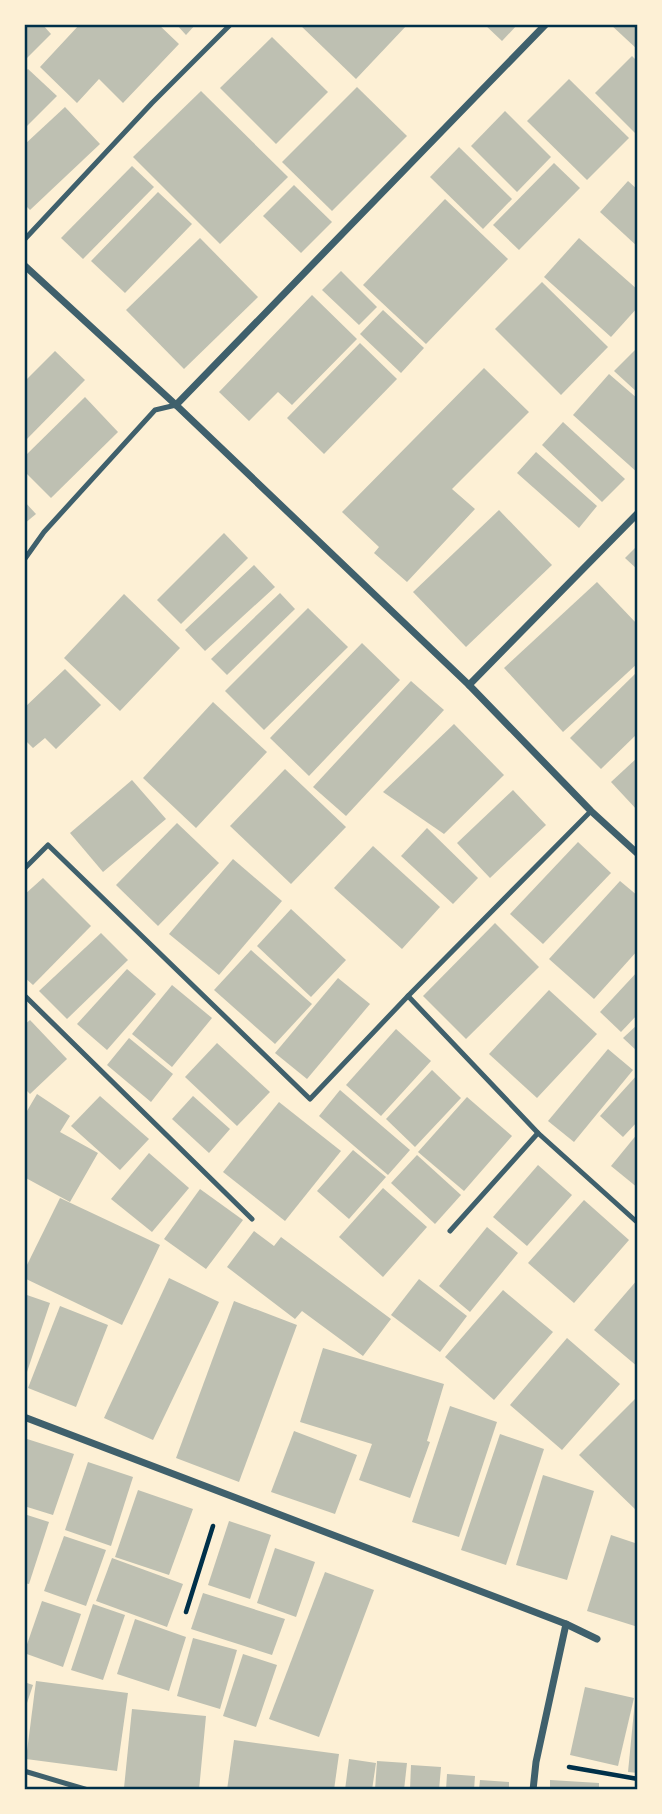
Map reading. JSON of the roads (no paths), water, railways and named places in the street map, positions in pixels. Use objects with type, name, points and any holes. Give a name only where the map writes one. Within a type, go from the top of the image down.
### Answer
[{"type":"street","points":[[176,405],[547,24]]},
{"type":"street","points":[[24,265],[176,405],[469,685],[591,811],[638,854]]},
{"type":"street","points":[[469,685],[638,513]]},
{"type":"street","points":[[24,1417],[566,1624],[597,1639]]},
{"type":"street","points":[[533,1790],[536,1762],[566,1624]]},
{"type":"lane","points":[[24,240],[152,103],[231,24]]},
{"type":"lane","points":[[24,560],[44,532],[155,410],[176,405]]},
{"type":"lane","points":[[24,869],[48,845],[310,1099],[591,811]]},
{"type":"lane","points":[[24,995],[252,1219]]},
{"type":"lane","points":[[408,996],[538,1133],[638,1223]]},
{"type":"lane","points":[[450,1231],[538,1133]]},
{"type":"lane","points":[[24,1772],[88,1790]]}]
